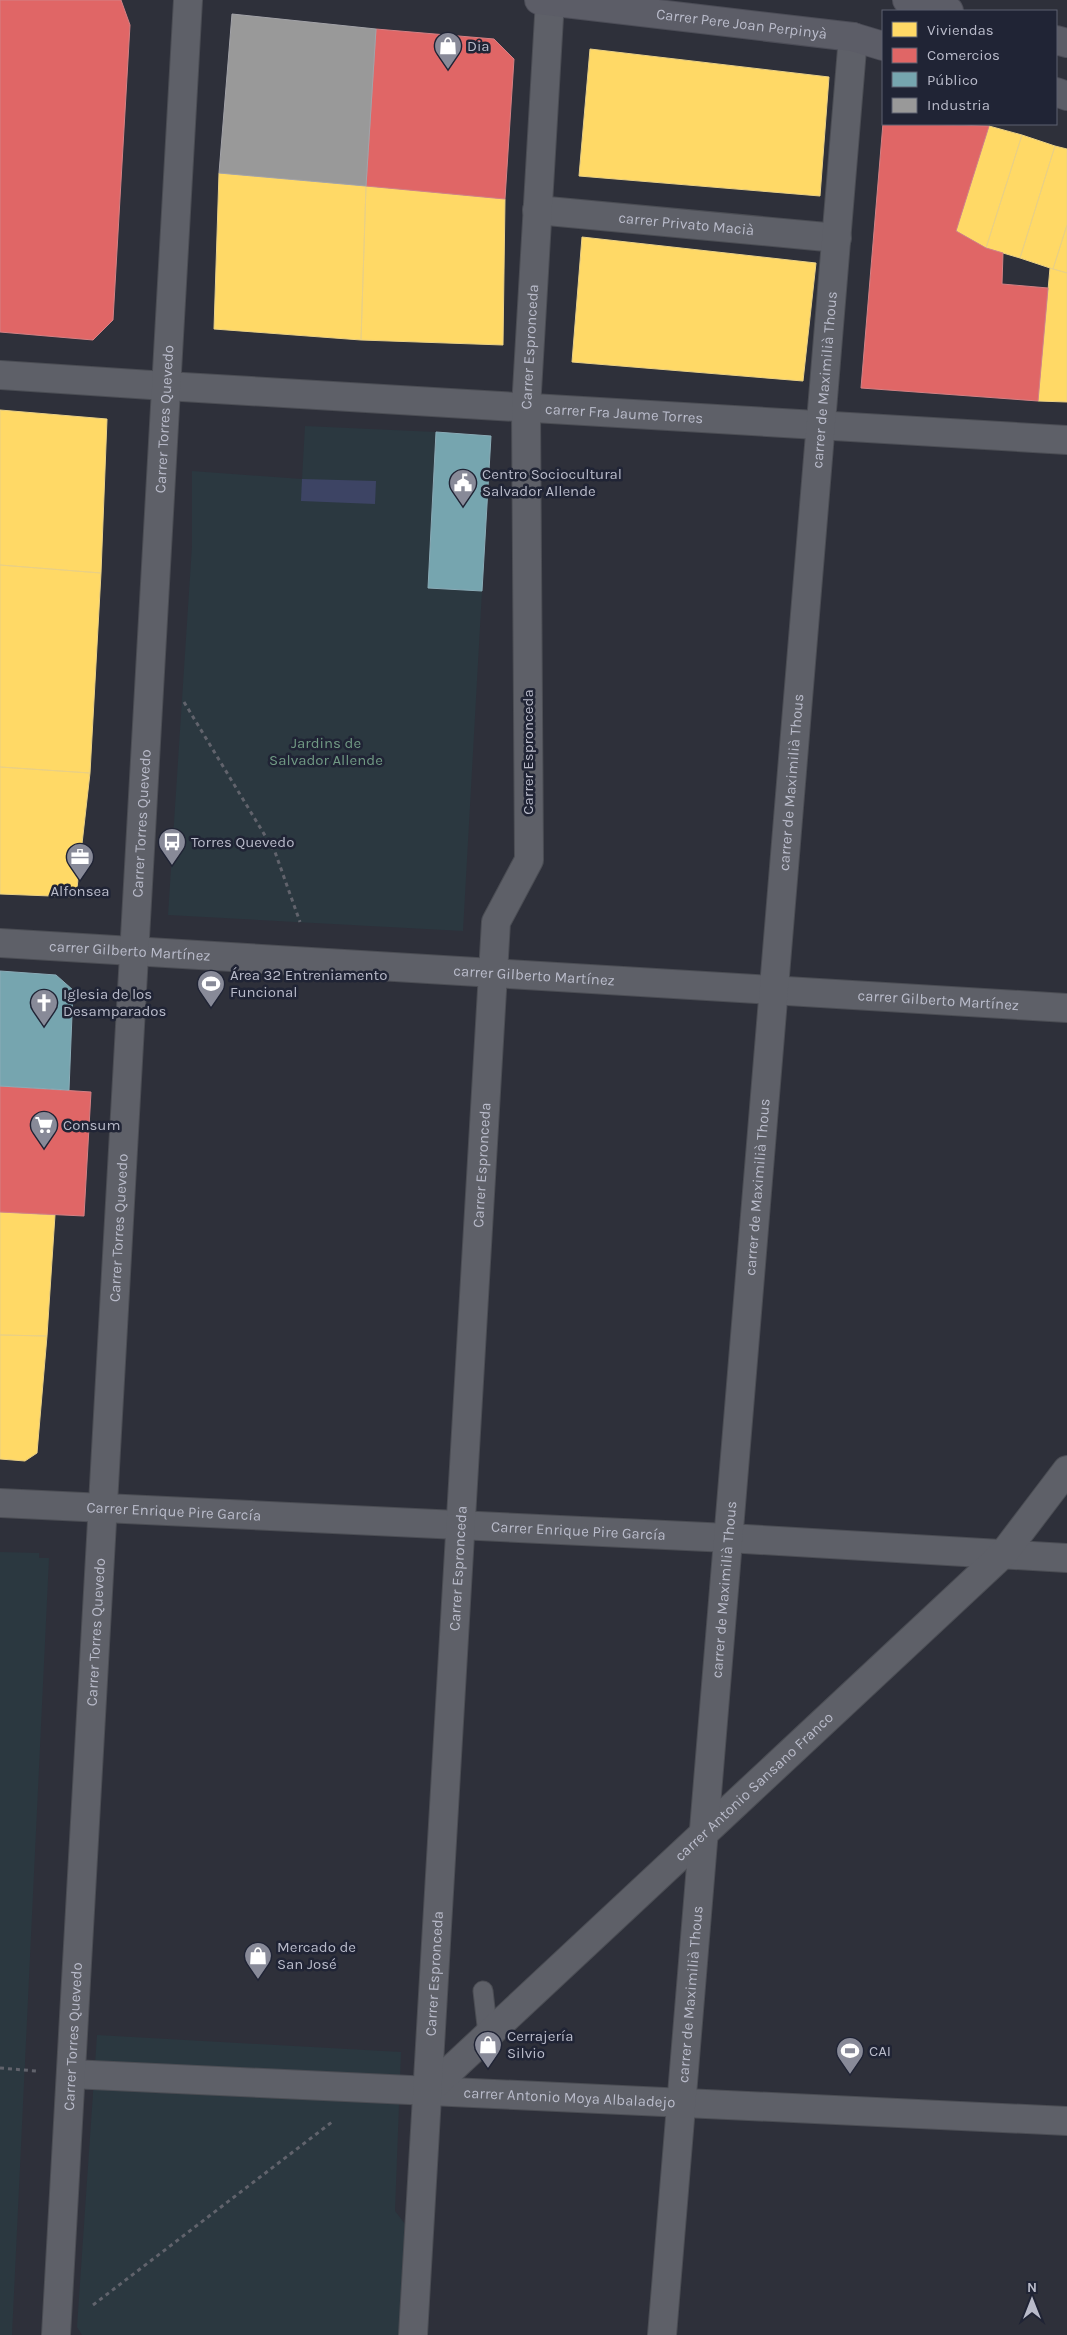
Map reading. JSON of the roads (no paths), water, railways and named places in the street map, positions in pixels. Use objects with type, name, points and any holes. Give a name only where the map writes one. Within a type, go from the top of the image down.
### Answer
[{"type":"main road","name":"Carrer Pere Joan Perpinyà","points":[[546,0],[853,37],[882,46]]},
{"type":"main road","points":[[907,0],[944,10]]},
{"type":"street","name":"Carrer Torres Quevedo","points":[[56,2334],[188,0]]},
{"type":"street","name":"Carrer Espronceda","points":[[413,2335],[496,922],[529,860],[526,408],[546,0]]},
{"type":"street","name":"carrer de Maximilià Thous","points":[[662,2335],[853,37]]},
{"type":"street","name":"carrer Privato Macià","points":[[537,210],[837,238]]},
{"type":"street","name":"carrer Fra Jaume Torres","points":[[0,376],[1067,440]]},
{"type":"street","name":"carrer Gilberto Martínez","points":[[0,943],[1067,1008]]},
{"type":"street","name":"carrer Antonio Sansano Franco","points":[[428,2091],[1004,1553],[1067,1470]]},
{"type":"street","name":"Carrer Enrique Pire García","points":[[0,1502],[728,1538],[1067,1558]]},
{"type":"street","name":"carrer Antonio Moya Albaladejo","points":[[71,2074],[1067,2121]]},
{"type":"lane","points":[[483,1991],[488,2034]]},
{"type":"water","points":[[302,479],[376,481],[375,504],[301,501]]},
{"type":"place","name":"Dia","points":[[448,70]]},
{"type":"place","name":"Centro Sociocultural Salvador Allende","points":[[463,507]]},
{"type":"place","name":"Torres Quevedo","points":[[172,866]]},
{"type":"place","name":"Alfonsea","points":[[80,881]]},
{"type":"place","name":"Área 32 Entreniamento Funcional","points":[[211,1008]]},
{"type":"place","name":"Iglesia de los Desamparados","points":[[44,1027]]},
{"type":"place","name":"Consum","points":[[44,1149]]},
{"type":"place","name":"Mercado de San José","points":[[258,1980]]},
{"type":"place","name":"Cerrajería Silvio","points":[[488,2069]]},
{"type":"place","name":"CAI","points":[[850,2075]]},
{"type":"park label","name":"Jardins de Salvador Allende","points":[[326,752]]}]
